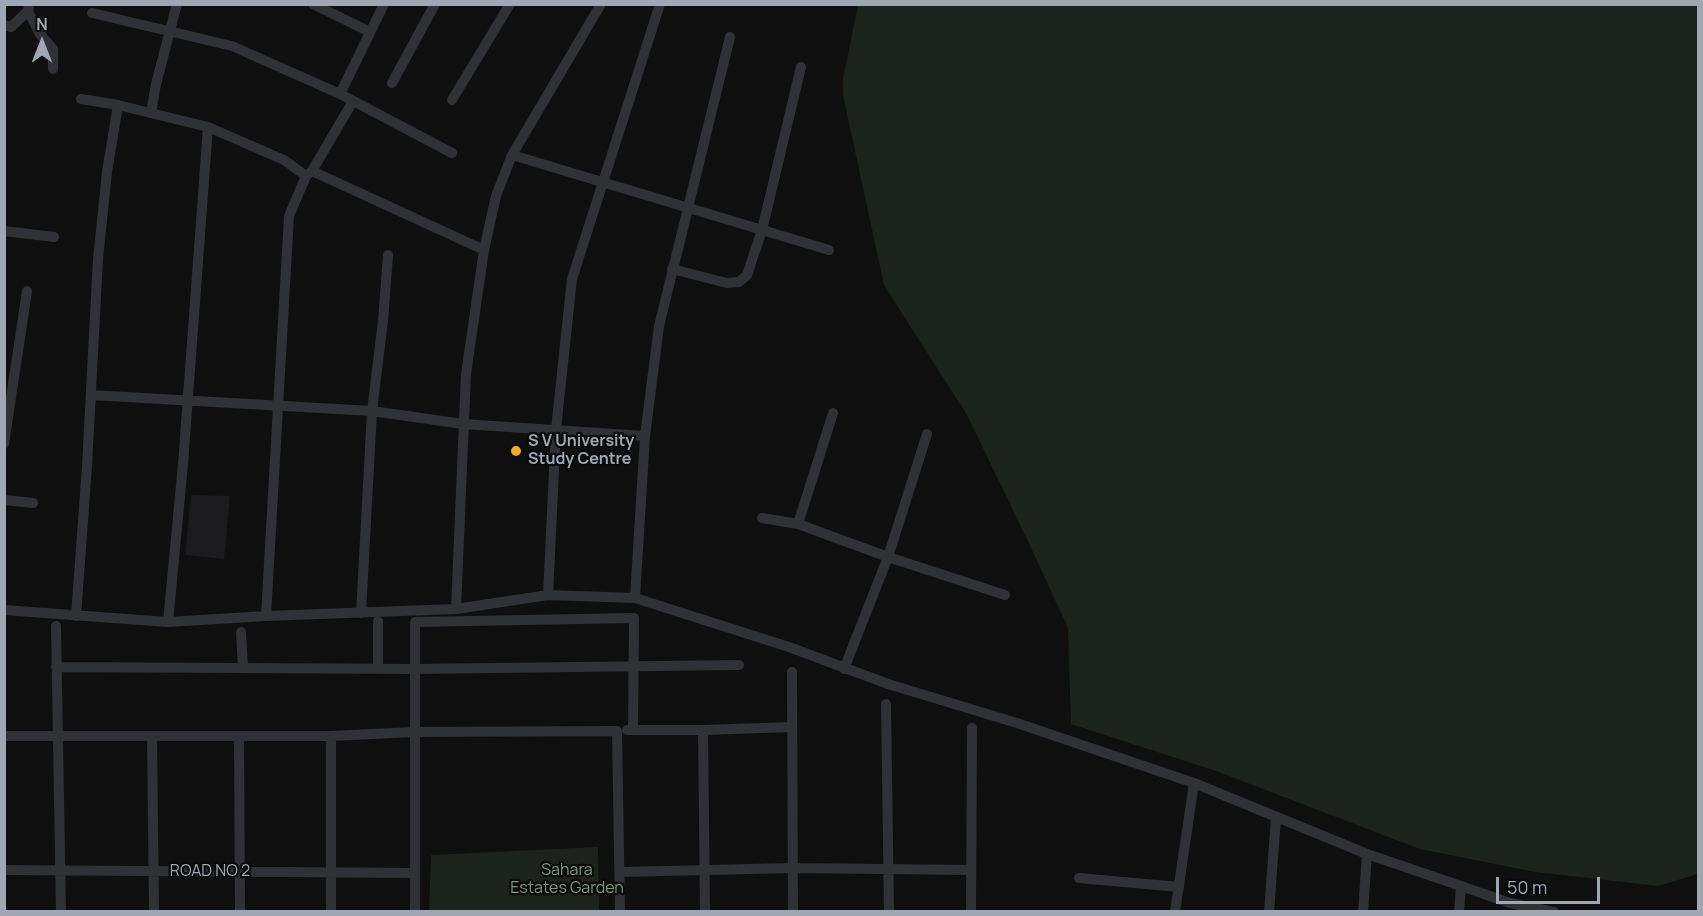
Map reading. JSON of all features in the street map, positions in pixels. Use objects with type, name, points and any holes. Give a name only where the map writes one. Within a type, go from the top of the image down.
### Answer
[{"type":"street","points":[[151,113],[156,84],[177,4]]},
{"type":"street","points":[[313,4],[370,32]]},
{"type":"street","points":[[340,94],[384,4]]},
{"type":"street","points":[[392,83],[435,4]]},
{"type":"street","points":[[452,100],[510,4]]},
{"type":"street","points":[[456,609],[466,374],[484,250],[496,196],[512,155],[601,4]]},
{"type":"street","points":[[548,595],[556,429],[572,279],[660,4]]},
{"type":"street","points":[[4,25],[11,27],[28,8],[40,34],[53,49],[53,69]]},
{"type":"street","points":[[92,14],[232,46],[340,94],[452,153]]},
{"type":"street","points":[[635,598],[645,436],[658,326],[730,37]]},
{"type":"street","points":[[672,269],[727,284],[739,282],[747,275],[762,230],[801,66]]},
{"type":"street","points":[[81,99],[117,105],[208,127],[284,160],[309,174],[484,250]]},
{"type":"street","points":[[266,616],[289,216],[309,174],[353,101]]},
{"type":"street","points":[[76,616],[98,259],[106,172],[117,105]]},
{"type":"street","points":[[168,622],[183,464],[208,127]]},
{"type":"street","points":[[512,155],[829,250]]},
{"type":"street","points":[[4,231],[54,237]]},
{"type":"street","points":[[361,613],[372,411],[388,255]]},
{"type":"street","points":[[4,444],[27,291]]},
{"type":"street","points":[[91,395],[372,411],[463,424],[645,436]]},
{"type":"street","points":[[798,525],[833,413]]},
{"type":"street","points":[[844,669],[888,557],[927,434]]},
{"type":"street","points":[[4,500],[33,503]]},
{"type":"street","points":[[762,518],[798,525],[1005,595]]},
{"type":"street","points":[[4,610],[168,622],[456,609],[548,595],[635,598],[789,647],[844,669],[1017,723],[1194,783],[1367,854],[1510,903],[1554,912]]},
{"type":"street","points":[[415,912],[415,622],[634,618],[633,730]]},
{"type":"street","points":[[378,621],[378,669]]},
{"type":"street","points":[[56,626],[61,912]]},
{"type":"street","points":[[242,632],[243,668]]},
{"type":"street","points":[[56,667],[414,669],[739,665]]},
{"type":"street","points":[[792,672],[794,912]]},
{"type":"street","points":[[886,704],[889,912]]},
{"type":"street","points":[[4,736],[331,736],[414,732],[703,730],[792,727]]},
{"type":"street","points":[[971,912],[972,728]]},
{"type":"street","points":[[703,730],[705,912]]},
{"type":"street","points":[[617,731],[620,912]]},
{"type":"street","points":[[153,736],[154,912]]},
{"type":"street","points":[[239,736],[240,912]]},
{"type":"street","points":[[331,736],[331,912]]},
{"type":"street","points":[[1176,912],[1194,783]]},
{"type":"street","points":[[1269,912],[1276,818]]},
{"type":"street","points":[[1363,912],[1367,854]]},
{"type":"street","points":[[620,872],[793,868],[971,870]]},
{"type":"street","name":"ROAD NO 2","points":[[4,870],[415,873]]},
{"type":"street","points":[[1079,878],[1179,887]]},
{"type":"street","points":[[1459,912],[1461,886]]},
{"type":"shaded area","points":[[191,495],[230,496],[224,559],[185,555]]},
{"type":"green space","points":[[858,5],[1698,5],[1698,874],[1658,886],[1535,872],[1420,849],[1216,771],[1071,724],[1068,628],[967,415],[884,285],[843,95],[843,79]]},
{"type":"green space","name":"Sahara Estates Garden","points":[[598,847],[599,911],[429,911],[431,855]]},
{"type":"place","name":"S V University Study Centre","points":[[516,451]]}]
